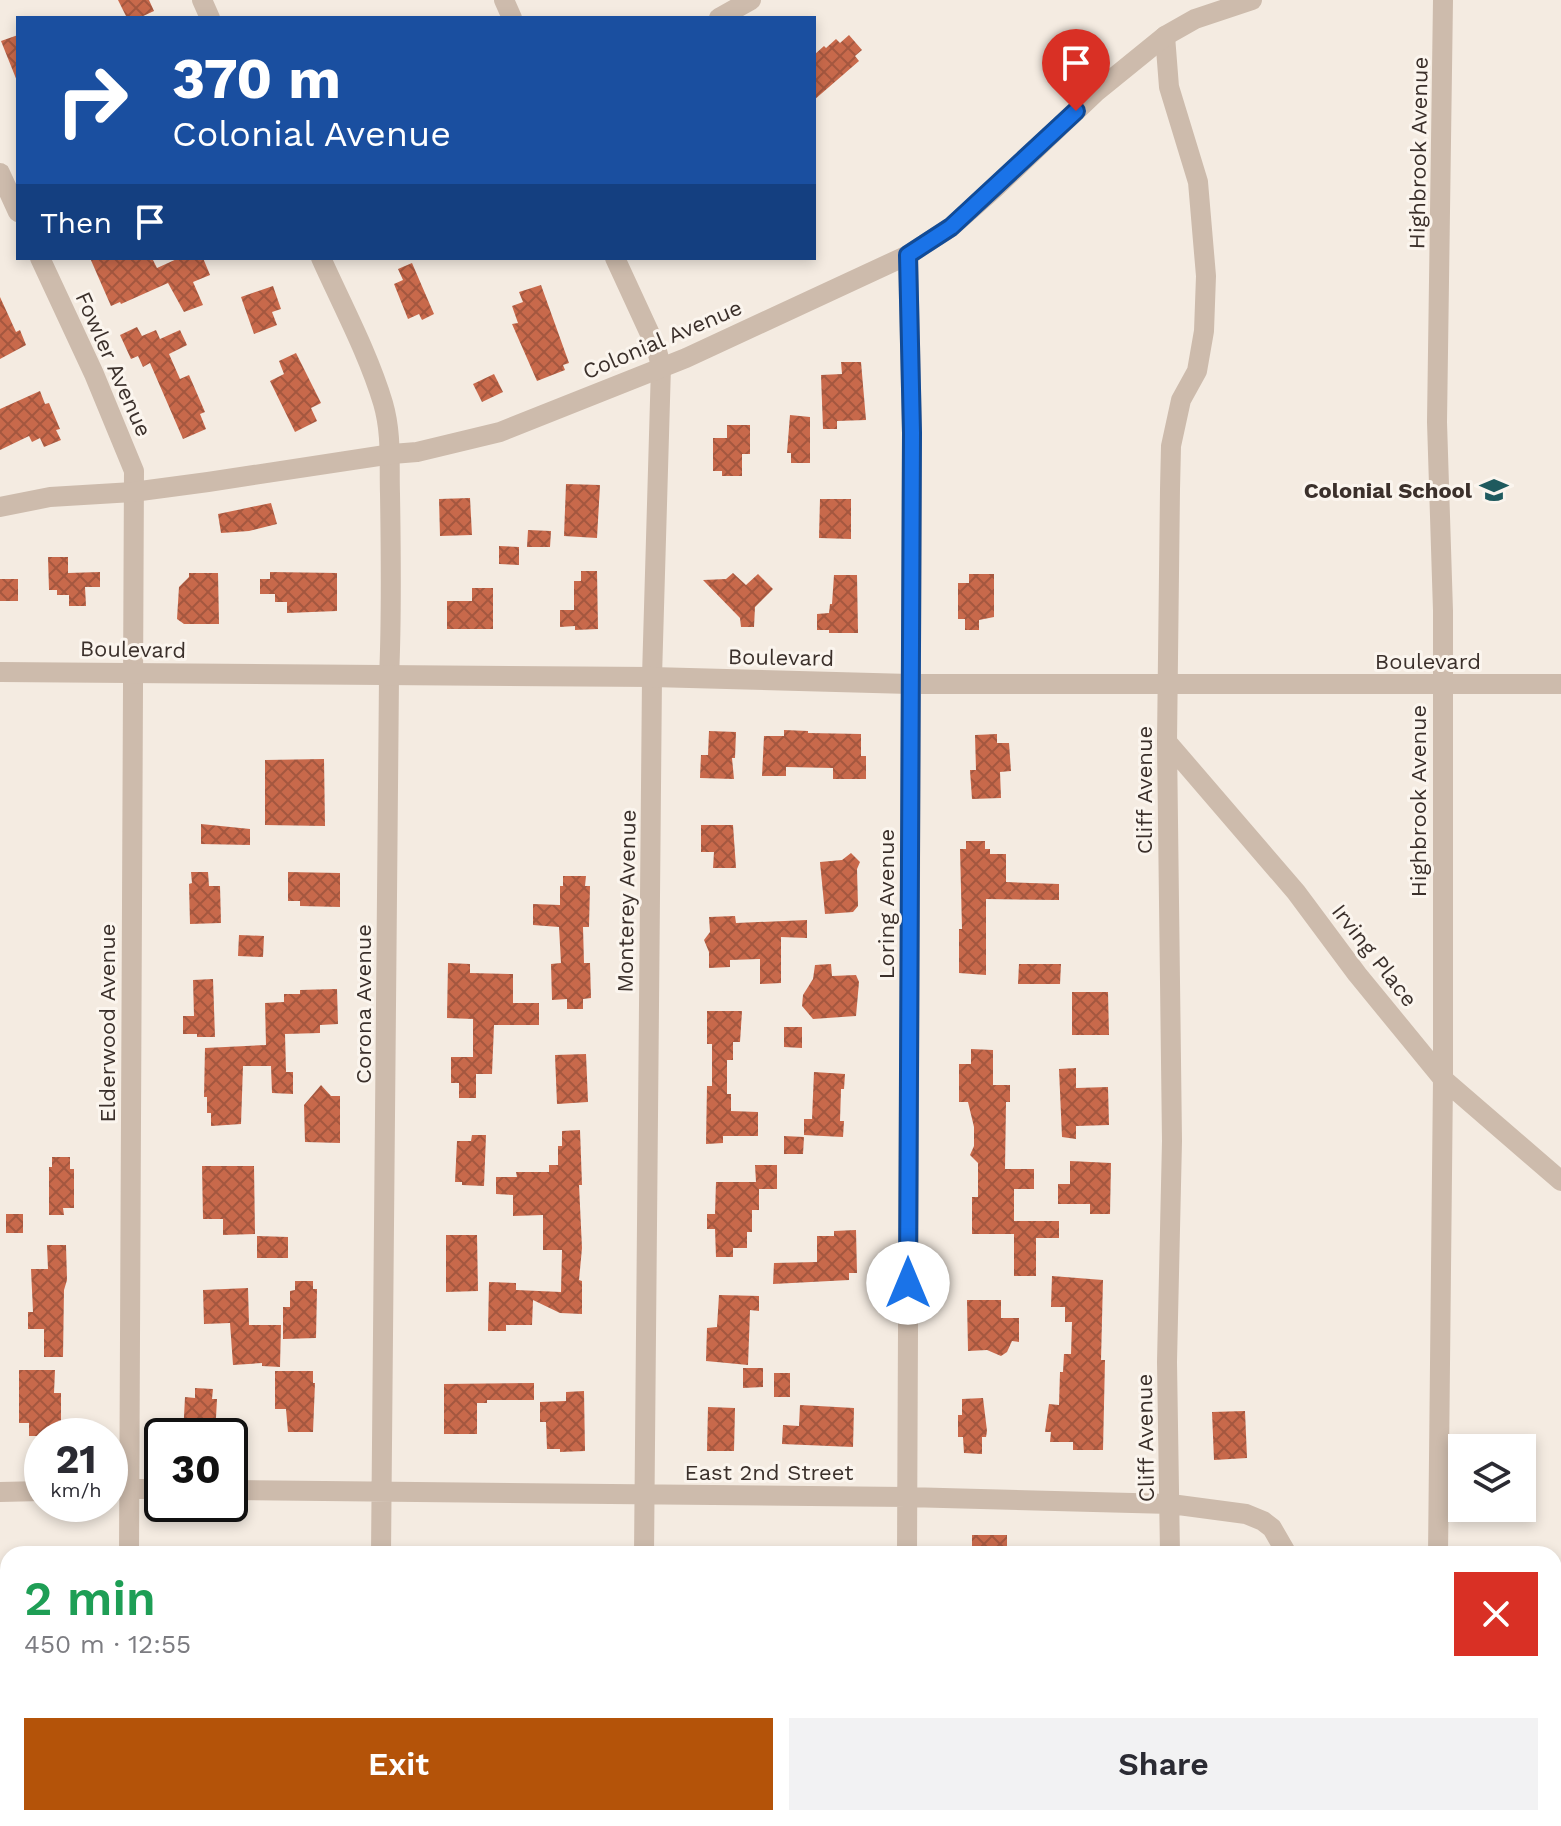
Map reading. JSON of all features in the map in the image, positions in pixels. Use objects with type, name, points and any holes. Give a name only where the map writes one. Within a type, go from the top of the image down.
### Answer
[{"type":"street","points":[[723,16],[751,0]]},
{"type":"street","name":"Colonial Avenue","points":[[0,507],[50,497],[133,492],[417,452],[500,432],[814,300],[908,255],[951,227],[1096,92],[1165,36],[1195,19],[1252,0]]},
{"type":"street","name":"Highbrook Avenue","points":[[1438,1546],[1443,1079],[1443,611],[1437,422],[1443,0]]},
{"type":"street","name":"Cliff Avenue","points":[[1165,36],[1169,87],[1198,182],[1206,276],[1204,331],[1197,371],[1181,400],[1171,446],[1167,742],[1172,1141],[1167,1362],[1170,1546]]},
{"type":"street","points":[[0,173],[16,208]]},
{"type":"street","name":"Loring Avenue","points":[[907,1546],[912,433],[908,255]]},
{"type":"street","name":"Fowler Avenue","points":[[41,260],[129,457],[134,471],[133,492]]},
{"type":"street","name":"Corona Avenue","points":[[322,260],[383,404],[392,454],[389,479],[393,598],[389,677],[381,1546]]},
{"type":"street","name":"Monterey Avenue","points":[[616,260],[656,347],[661,366],[652,677],[644,1546]]},
{"type":"street","name":"Elderwood Avenue","points":[[121,1418],[133,492]]},
{"type":"street","name":"Boulevard","points":[[0,672],[652,677],[910,684],[1561,684]]},
{"type":"street","name":"Irving Place","points":[[1167,742],[1296,892],[1357,974],[1443,1079],[1561,1181]]},
{"type":"street","name":"East 2nd Street","points":[[248,1490],[906,1497],[1171,1504],[1246,1514],[1272,1528],[1282,1546]]},
{"type":"street","points":[[0,1492],[24,1491]]},
{"type":"street","name":"Elderwood Avenue","points":[[125,1522],[128,1546]]},
{"type":"building","points":[[118,0],[149,0],[154,11],[143,16],[126,16]]},
{"type":"building","points":[[849,35],[862,50],[855,56],[859,61],[816,98],[816,53],[836,39],[840,43]]},
{"type":"building","points":[[16,36],[16,78],[1,41]]},
{"type":"building","points":[[91,260],[153,260],[157,268],[175,260],[204,260],[210,275],[193,282],[203,305],[184,312],[168,283],[111,306]]},
{"type":"building","points":[[412,263],[434,314],[422,320],[419,314],[408,319],[394,284],[403,280],[398,269]]},
{"type":"building","points":[[541,285],[569,363],[563,365],[565,370],[537,381],[512,324],[518,323],[512,306],[523,302],[519,292]]},
{"type":"building","points":[[273,286],[281,309],[272,312],[277,325],[254,334],[241,297]]},
{"type":"building","points":[[0,297],[16,332],[20,330],[26,345],[0,359]]},
{"type":"building","points":[[137,327],[142,336],[156,330],[160,339],[180,330],[187,345],[169,354],[180,379],[189,375],[205,412],[200,414],[206,429],[183,439],[150,363],[143,367],[138,356],[131,359],[120,335]]},
{"type":"building","points":[[296,353],[321,403],[311,408],[317,421],[295,432],[270,381],[284,374],[279,361]]},
{"type":"building","points":[[841,362],[861,362],[866,420],[837,421],[837,429],[823,429],[821,375],[842,374]]},
{"type":"building","points":[[494,374],[503,392],[482,402],[473,384]]},
{"type":"building","points":[[40,391],[45,404],[49,403],[60,429],[56,430],[61,440],[44,447],[40,438],[32,442],[29,436],[0,450],[0,409]]},
{"type":"building","points":[[790,415],[810,417],[810,463],[791,463],[791,453],[787,453]]},
{"type":"building","points":[[727,425],[750,425],[750,454],[742,454],[742,476],[722,476],[722,471],[713,471],[713,438],[727,438]]},
{"type":"building","points":[[566,484],[600,485],[597,538],[564,536]]},
{"type":"building","points":[[470,498],[472,535],[440,536],[439,499]]},
{"type":"building","points":[[820,499],[851,499],[851,539],[819,538]]},
{"type":"building","points":[[271,503],[277,524],[249,531],[221,533],[218,514]]},
{"type":"building","points":[[528,530],[551,531],[550,547],[527,547]]},
{"type":"building","points":[[499,546],[519,547],[519,565],[499,564]]},
{"type":"building","points":[[48,557],[68,557],[68,573],[100,572],[100,587],[85,587],[86,606],[69,606],[69,595],[57,595],[57,590],[49,590]]},
{"type":"building","points":[[581,571],[597,571],[598,629],[560,627],[560,610],[574,610],[574,581],[581,581]]},
{"type":"building","points":[[270,572],[337,573],[337,611],[287,613],[287,602],[275,602],[275,594],[260,594],[260,579],[270,579]]},
{"type":"building","points":[[189,573],[218,573],[219,624],[184,624],[177,619],[179,587]]},
{"type":"building","points":[[733,573],[746,585],[758,574],[773,589],[755,607],[754,627],[741,627],[740,618],[703,580],[726,579]]},
{"type":"building","points":[[969,574],[994,574],[994,617],[979,620],[979,630],[965,630],[965,619],[958,619],[958,583],[969,583]]},
{"type":"building","points":[[834,575],[857,575],[858,633],[817,630],[817,614],[829,613],[832,604]]},
{"type":"building","points":[[0,579],[18,579],[18,601],[0,601]]},
{"type":"building","points":[[472,588],[493,588],[493,629],[447,629],[447,601],[472,601]]},
{"type":"building","points":[[784,730],[861,734],[861,756],[866,756],[866,779],[833,779],[833,768],[786,767],[786,776],[762,776],[764,736],[784,736]]},
{"type":"building","points":[[709,731],[736,732],[735,758],[732,758],[734,779],[700,778],[701,755],[708,755]]},
{"type":"building","points":[[997,734],[997,743],[1009,743],[1011,771],[1000,772],[1001,798],[972,799],[970,770],[976,770],[975,735]]},
{"type":"building","points":[[324,759],[325,826],[265,825],[265,760]]},
{"type":"building","points":[[201,824],[250,829],[250,845],[201,844]]},
{"type":"building","points":[[701,825],[733,825],[736,868],[713,868],[714,852],[701,852]]},
{"type":"building","points":[[966,841],[985,841],[985,849],[990,849],[990,854],[1006,854],[1006,882],[1059,884],[1059,900],[986,899],[986,975],[959,973],[959,929],[962,929],[960,849],[966,849]]},
{"type":"building","points":[[851,853],[860,862],[857,869],[858,906],[853,912],[825,914],[820,862],[842,860]]},
{"type":"building","points":[[191,872],[208,872],[209,886],[220,886],[221,923],[190,924]]},
{"type":"building","points":[[288,872],[340,873],[340,907],[300,906],[300,901],[288,901]]},
{"type":"building","points":[[563,876],[586,876],[585,886],[590,886],[589,927],[583,927],[584,963],[590,963],[591,998],[583,999],[583,1009],[567,1009],[567,999],[552,1000],[551,964],[561,963],[559,927],[533,925],[533,904],[560,905]]},
{"type":"building","points":[[735,916],[736,923],[807,920],[807,938],[781,937],[781,983],[760,984],[760,959],[730,960],[730,967],[709,968],[709,952],[704,940],[710,932],[709,917]]},
{"type":"building","points":[[239,935],[264,936],[263,957],[238,956]]},
{"type":"building","points":[[448,963],[470,964],[470,973],[513,974],[513,1003],[539,1003],[539,1025],[494,1025],[492,1074],[476,1074],[476,1098],[459,1098],[459,1083],[451,1083],[451,1057],[473,1057],[473,1019],[447,1018]]},
{"type":"building","points":[[831,964],[832,976],[856,975],[859,982],[856,1016],[813,1019],[802,1006],[803,995],[813,979],[815,965]]},
{"type":"building","points":[[1019,964],[1061,964],[1060,984],[1018,984]]},
{"type":"building","points":[[213,979],[215,1037],[183,1034],[183,1016],[194,1016],[193,980]]},
{"type":"building","points":[[337,989],[338,1024],[320,1025],[320,1033],[285,1034],[286,1072],[293,1072],[293,1094],[272,1093],[271,1066],[243,1066],[241,1124],[211,1126],[211,1113],[207,1113],[207,1097],[204,1097],[205,1048],[266,1045],[265,1003],[284,1002],[284,994],[300,994],[300,990]]},
{"type":"building","points":[[1072,992],[1108,992],[1109,1035],[1072,1035]]},
{"type":"building","points":[[707,1011],[742,1011],[740,1042],[733,1042],[733,1060],[727,1060],[727,1094],[731,1094],[731,1111],[758,1112],[758,1136],[723,1136],[723,1143],[706,1144],[707,1086],[712,1086],[712,1044],[707,1044]]},
{"type":"building","points":[[784,1027],[802,1027],[802,1048],[784,1047]]},
{"type":"building","points":[[971,1049],[993,1050],[993,1085],[1010,1085],[1010,1102],[1006,1102],[1005,1169],[1034,1169],[1034,1189],[1014,1189],[1014,1221],[1059,1221],[1059,1238],[1036,1238],[1036,1276],[1014,1276],[1014,1234],[972,1234],[972,1197],[978,1197],[978,1163],[970,1155],[974,1146],[974,1127],[968,1102],[959,1102],[959,1064],[971,1064]]},
{"type":"building","points":[[586,1054],[588,1102],[557,1104],[555,1055]]},
{"type":"building","points":[[1076,1068],[1076,1088],[1108,1087],[1109,1125],[1076,1126],[1076,1139],[1062,1137],[1059,1069]]},
{"type":"building","points":[[814,1072],[845,1074],[844,1089],[841,1089],[843,1137],[804,1135],[804,1119],[812,1119]]},
{"type":"building","points":[[321,1085],[331,1096],[340,1096],[340,1143],[305,1142],[304,1105]]},
{"type":"building","points":[[580,1130],[582,1248],[579,1280],[582,1281],[582,1314],[560,1313],[533,1300],[532,1325],[506,1325],[506,1331],[488,1331],[489,1282],[516,1283],[516,1290],[561,1292],[562,1250],[543,1250],[543,1215],[513,1216],[513,1195],[496,1194],[496,1177],[517,1177],[516,1172],[549,1172],[549,1165],[558,1165],[562,1131]]},
{"type":"building","points":[[472,1135],[486,1135],[484,1186],[455,1182],[457,1141],[471,1141]]},
{"type":"building","points":[[784,1136],[804,1137],[803,1154],[784,1154]]},
{"type":"building","points":[[52,1157],[70,1157],[70,1169],[74,1169],[74,1208],[63,1208],[64,1215],[49,1215],[49,1167],[52,1167]]},
{"type":"building","points":[[1070,1161],[1111,1163],[1110,1214],[1090,1214],[1090,1204],[1058,1204],[1058,1184],[1070,1184]]},
{"type":"building","points":[[755,1165],[777,1165],[777,1189],[759,1189],[759,1210],[752,1210],[752,1232],[747,1232],[747,1248],[733,1248],[733,1257],[716,1257],[715,1229],[707,1229],[707,1214],[715,1214],[716,1182],[756,1182]]},
{"type":"building","points":[[202,1166],[254,1166],[255,1234],[223,1235],[223,1219],[203,1219]]},
{"type":"building","points":[[6,1214],[23,1214],[23,1233],[6,1233]]},
{"type":"building","points":[[856,1230],[857,1273],[849,1273],[849,1280],[773,1284],[774,1263],[817,1262],[817,1236],[834,1236],[834,1231]]},
{"type":"building","points":[[446,1235],[477,1235],[478,1291],[446,1292]]},
{"type":"building","points":[[257,1236],[288,1237],[288,1258],[257,1258]]},
{"type":"building","points":[[47,1245],[66,1245],[63,1357],[44,1357],[44,1329],[28,1329],[28,1312],[33,1312],[31,1269],[48,1269]]},
{"type":"building","points":[[1052,1276],[1103,1280],[1103,1450],[1073,1450],[1073,1442],[1050,1442],[1051,1432],[1045,1432],[1049,1404],[1059,1405],[1064,1354],[1071,1354],[1072,1322],[1065,1322],[1065,1307],[1051,1307]]},
{"type":"building","points":[[295,1281],[313,1281],[313,1289],[317,1289],[316,1338],[283,1339],[283,1307],[290,1307],[290,1291],[295,1290]]},
{"type":"building","points":[[248,1288],[249,1325],[281,1325],[280,1367],[262,1366],[262,1363],[233,1365],[230,1323],[204,1324],[203,1290]]},
{"type":"building","points":[[719,1295],[759,1296],[759,1311],[750,1310],[748,1365],[706,1361],[707,1328],[717,1327]]},
{"type":"building","points":[[967,1300],[1001,1300],[1001,1318],[1019,1318],[1019,1342],[1012,1341],[1007,1352],[1001,1356],[987,1350],[968,1351]]},
{"type":"building","points":[[743,1368],[763,1368],[763,1387],[743,1388]]},
{"type":"building","points":[[19,1370],[55,1370],[54,1393],[61,1393],[61,1418],[24,1418],[24,1423],[19,1423]]},
{"type":"building","points":[[275,1371],[313,1371],[313,1432],[288,1432],[286,1409],[275,1409]]},
{"type":"building","points":[[774,1373],[790,1373],[790,1397],[774,1397]]},
{"type":"building","points":[[534,1383],[534,1400],[487,1400],[487,1403],[477,1403],[477,1434],[444,1434],[444,1384]]},
{"type":"building","points":[[195,1388],[213,1389],[212,1399],[217,1399],[216,1418],[184,1418],[185,1397],[195,1398]]},
{"type":"building","points":[[584,1391],[585,1451],[547,1449],[546,1422],[540,1422],[540,1402],[566,1401],[566,1392]]},
{"type":"building","points":[[983,1398],[987,1431],[986,1437],[982,1437],[982,1454],[964,1453],[963,1437],[958,1437],[962,1399]]},
{"type":"building","points":[[800,1405],[854,1408],[853,1447],[782,1444],[783,1425],[799,1426]]},
{"type":"building","points":[[708,1407],[735,1408],[734,1451],[707,1451]]},
{"type":"building","points":[[1245,1411],[1247,1458],[1214,1460],[1212,1412]]},
{"type":"building","points":[[972,1535],[1007,1535],[1007,1546],[972,1546]]},
{"type":"place","name":"Colonial School","points":[[1494,490]]},
{"type":"route","points":[[908,1283],[912,433],[908,255],[951,227],[1076,111]]}]
